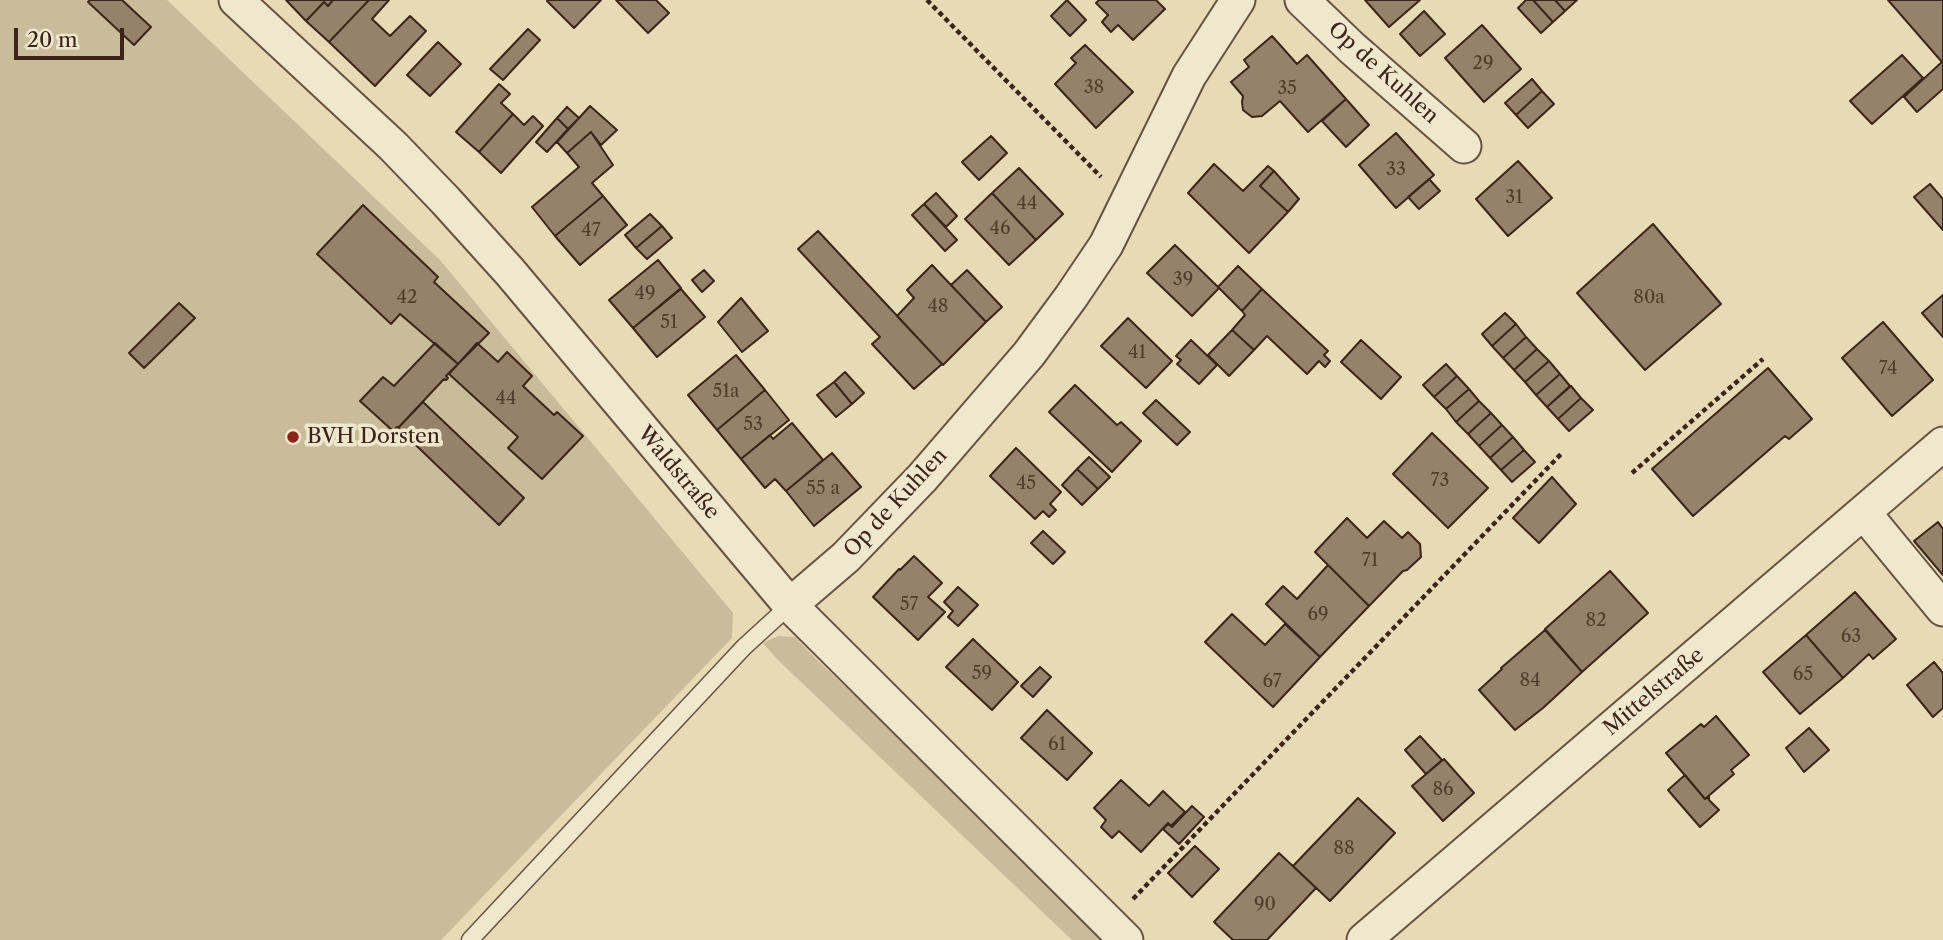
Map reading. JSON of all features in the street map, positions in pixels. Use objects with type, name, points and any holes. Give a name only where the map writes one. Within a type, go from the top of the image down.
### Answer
[{"type":"street","name":"Waldstraße","points":[[236,0],[393,146],[445,200],[510,272],[789,605],[1117,931]]},
{"type":"street","name":"Op de Kuhlen","points":[[789,605],[846,557],[913,487],[1029,354],[1106,245],[1189,76],[1238,0]]},
{"type":"street","name":"Op de Kuhlen","points":[[1302,0],[1352,48],[1464,146]]},
{"type":"street","name":"Mittelstraße","points":[[1364,940],[1943,444]]},
{"type":"street","points":[[1864,513],[1943,609]]},
{"type":"lane","name":"Op de Kuhlen","points":[[470,940],[744,648],[789,605]]},
{"type":"path","points":[[927,0],[1126,203]]},
{"type":"path","points":[[1632,472],[1763,359]]},
{"type":"path","points":[[1117,931],[1562,453]]},
{"type":"shaded area","name":"BVH Dorsten","points":[[0,0],[167,0],[440,260],[733,613],[732,638],[441,940],[0,940]]},
{"type":"shaded area","points":[[778,636],[795,637],[1114,940],[1072,940],[779,661],[763,643]]},
{"type":"building","points":[[122,0],[151,27],[134,45],[88,2]]},
{"type":"building","points":[[286,0],[333,0],[328,6],[324,2],[306,21]]},
{"type":"building","points":[[333,0],[369,0],[329,42],[306,21],[324,2],[328,6]]},
{"type":"building","points":[[369,0],[389,0],[372,19],[390,36],[410,16],[426,31],[375,86],[329,42]]},
{"type":"building","points":[[548,0],[601,0],[574,28]]},
{"type":"building","points":[[616,0],[656,0],[669,13],[648,33]]},
{"type":"building","points":[[1067,0],[1086,20],[1070,36],[1051,16]]},
{"type":"building","points":[[1099,0],[1156,0],[1165,9],[1133,40],[1118,25],[1111,32],[1102,22],[1108,15],[1096,3]]},
{"type":"building","points":[[1365,0],[1420,0],[1389,27]]},
{"type":"building","points":[[1526,0],[1533,0],[1553,22],[1541,33],[1518,8]]},
{"type":"building","points":[[1533,0],[1555,0],[1565,11],[1553,22]]},
{"type":"building","points":[[1555,0],[1577,0],[1565,11]]},
{"type":"building","points":[[1888,0],[1943,0],[1942,62]]},
{"type":"building","points":[[1424,11],[1445,34],[1420,56],[1400,34]]},
{"type":"building","points":[[1482,25],[1521,69],[1484,102],[1445,58]]},
{"type":"building","points":[[528,29],[540,40],[503,80],[490,69]]},
{"type":"building","points":[[1272,36],[1297,64],[1307,55],[1346,99],[1308,132],[1280,101],[1262,116],[1252,117],[1243,110],[1243,96],[1231,82],[1249,67],[1244,60]]},
{"type":"building","points":[[438,42],[461,64],[430,96],[407,75]]},
{"type":"building","points":[[1085,45],[1133,92],[1096,128],[1055,84],[1076,63],[1071,58]]},
{"type":"building","points":[[1902,55],[1923,78],[1872,124],[1850,101]]},
{"type":"building","points":[[1943,61],[1943,89],[1917,112],[1904,97]]},
{"type":"building","points":[[1532,79],[1542,91],[1516,115],[1505,103]]},
{"type":"building","points":[[499,84],[510,94],[501,103],[513,114],[479,152],[456,132]]},
{"type":"building","points":[[1542,91],[1554,104],[1528,128],[1516,115]]},
{"type":"building","points":[[1346,99],[1369,125],[1346,147],[1322,121]]},
{"type":"building","points":[[590,106],[617,130],[601,145],[591,132],[567,153],[557,142]]},
{"type":"building","points":[[567,107],[579,118],[568,129],[557,118]]},
{"type":"building","points":[[513,114],[524,125],[533,116],[543,126],[501,173],[479,152]]},
{"type":"building","points":[[557,118],[568,129],[547,152],[536,142]]},
{"type":"building","points":[[591,132],[613,165],[592,183],[603,196],[555,236],[532,207],[579,167],[567,153]]},
{"type":"building","points":[[1396,133],[1434,175],[1396,208],[1359,165]]},
{"type":"building","points":[[991,136],[1007,153],[979,180],[962,162]]},
{"type":"building","points":[[1518,161],[1552,198],[1508,236],[1476,199]]},
{"type":"building","points":[[1214,164],[1243,191],[1268,166],[1274,171],[1260,186],[1288,212],[1249,253],[1188,193]]},
{"type":"building","points":[[1019,168],[1063,214],[1036,240],[992,193]]},
{"type":"building","points":[[1274,171],[1299,199],[1288,212],[1260,186]]},
{"type":"building","points":[[1429,179],[1440,191],[1419,209],[1408,197]]},
{"type":"building","points":[[1930,184],[1943,199],[1943,230],[1914,197]]},
{"type":"building","points":[[936,193],[957,216],[946,227],[924,204]]},
{"type":"building","points":[[992,193],[1036,240],[1009,265],[965,219]]},
{"type":"building","points":[[603,196],[627,225],[580,265],[555,236]]},
{"type":"building","points":[[924,204],[957,240],[945,251],[912,215]]},
{"type":"building","points":[[363,205],[438,277],[434,282],[489,333],[458,364],[400,314],[391,324],[317,254]]},
{"type":"building","points":[[650,214],[662,226],[636,248],[625,235]]},
{"type":"building","points":[[1653,224],[1721,304],[1645,370],[1577,293]]},
{"type":"building","points":[[662,226],[672,238],[647,259],[636,248]]},
{"type":"building","points":[[818,231],[942,364],[914,389],[872,344],[880,337],[798,249]]},
{"type":"building","points":[[1175,245],[1219,288],[1192,316],[1147,273]]},
{"type":"building","points":[[658,260],[681,288],[633,328],[609,300]]},
{"type":"building","points":[[932,265],[986,322],[943,365],[897,316],[914,298],[907,290]]},
{"type":"building","points":[[1238,266],[1262,289],[1242,311],[1218,287]]},
{"type":"building","points":[[704,270],[714,281],[702,292],[692,280]]},
{"type":"building","points":[[967,270],[1002,307],[986,322],[951,285]]},
{"type":"building","points":[[681,289],[705,317],[657,357],[633,328]]},
{"type":"building","points":[[1262,289],[1328,351],[1324,355],[1330,361],[1325,367],[1319,361],[1307,374],[1267,336],[1254,350],[1232,330],[1245,315],[1242,311]]},
{"type":"building","points":[[1943,295],[1943,337],[1922,313]]},
{"type":"building","points":[[741,298],[768,331],[742,352],[718,322]]},
{"type":"building","points":[[179,303],[195,318],[144,368],[129,353]]},
{"type":"building","points":[[1505,313],[1516,324],[1492,346],[1482,334]]},
{"type":"building","points":[[1128,318],[1172,361],[1146,388],[1101,346]]},
{"type":"building","points":[[1883,322],[1933,380],[1892,416],[1842,358]]},
{"type":"building","points":[[1516,324],[1526,337],[1503,358],[1492,346]]},
{"type":"building","points":[[1232,330],[1254,350],[1229,376],[1208,355]]},
{"type":"building","points":[[1526,337],[1537,349],[1514,370],[1503,358]]},
{"type":"building","points":[[1191,340],[1217,365],[1199,384],[1177,364],[1181,360],[1176,356]]},
{"type":"building","points":[[1361,340],[1401,377],[1381,399],[1341,362]]},
{"type":"building","points":[[435,343],[458,364],[446,376],[448,378],[393,431],[360,401],[383,377],[394,386]]},
{"type":"building","points":[[477,343],[498,362],[507,352],[532,376],[523,386],[554,415],[557,412],[583,436],[542,479],[508,448],[518,437],[449,374]]},
{"type":"building","points":[[1537,349],[1549,361],[1525,382],[1514,370]]},
{"type":"building","points":[[736,355],[765,390],[717,430],[688,395]]},
{"type":"building","points":[[1549,361],[1560,374],[1536,395],[1525,382]]},
{"type":"building","points":[[1446,364],[1457,376],[1434,397],[1423,385]]},
{"type":"building","points":[[1768,368],[1812,419],[1789,439],[1785,436],[1693,516],[1652,469]]},
{"type":"building","points":[[845,372],[864,393],[852,404],[834,382]]},
{"type":"building","points":[[1560,374],[1570,386],[1547,407],[1536,395]]},
{"type":"building","points":[[1457,376],[1469,389],[1446,409],[1434,397]]},
{"type":"building","points":[[834,382],[852,404],[836,417],[817,395]]},
{"type":"building","points":[[1075,385],[1117,425],[1121,422],[1141,441],[1112,472],[1049,412]]},
{"type":"building","points":[[1571,386],[1581,398],[1558,419],[1547,407]]},
{"type":"building","points":[[1469,389],[1479,401],[1456,422],[1446,409]]},
{"type":"building","points":[[765,390],[789,420],[741,459],[717,430]]},
{"type":"building","points":[[1581,398],[1593,410],[1569,431],[1558,419]]},
{"type":"building","points":[[1156,400],[1190,432],[1177,445],[1143,413]]},
{"type":"building","points":[[1479,401],[1491,413],[1468,434],[1456,422]]},
{"type":"building","points":[[423,402],[524,498],[499,525],[398,428]]},
{"type":"building","points":[[1491,413],[1502,425],[1479,446],[1468,434]]},
{"type":"building","points":[[792,423],[823,460],[786,491],[775,479],[765,488],[741,459],[770,435],[773,439]]},
{"type":"building","points":[[1502,425],[1513,437],[1490,458],[1479,446]]},
{"type":"building","points":[[1432,433],[1488,488],[1448,528],[1393,474]]},
{"type":"building","points":[[1513,437],[1524,450],[1501,470],[1490,458]]},
{"type":"building","points":[[1016,448],[1061,492],[1050,504],[1056,510],[1049,517],[1043,511],[1035,519],[990,476]]},
{"type":"building","points":[[1524,450],[1535,462],[1512,482],[1501,470]]},
{"type":"building","points":[[832,453],[861,487],[814,526],[786,491]]},
{"type":"building","points":[[1089,457],[1110,477],[1098,489],[1077,469]]},
{"type":"building","points":[[1077,469],[1098,489],[1082,505],[1062,485]]},
{"type":"building","points":[[1552,477],[1576,504],[1539,543],[1513,518]]},
{"type":"building","points":[[1347,518],[1367,538],[1384,521],[1402,538],[1408,532],[1420,544],[1421,557],[1403,571],[1369,606],[1315,552]]},
{"type":"building","points":[[1938,522],[1943,529],[1943,575],[1914,541]]},
{"type":"building","points":[[1043,531],[1065,552],[1053,564],[1031,543]]},
{"type":"building","points":[[914,556],[942,583],[928,597],[945,612],[918,640],[873,597]]},
{"type":"building","points":[[1328,565],[1369,606],[1320,657],[1266,604],[1283,586],[1297,599]]},
{"type":"building","points":[[1610,571],[1648,613],[1582,672],[1545,629]]},
{"type":"building","points":[[958,587],[978,605],[958,626],[948,617],[953,611],[944,602]]},
{"type":"building","points":[[1855,592],[1896,639],[1873,659],[1869,654],[1843,678],[1806,635]]},
{"type":"building","points":[[1232,614],[1265,645],[1285,624],[1320,657],[1273,707],[1205,642]]},
{"type":"building","points":[[1545,630],[1582,672],[1515,730],[1479,690]]},
{"type":"building","points":[[1806,635],[1843,678],[1800,714],[1763,672]]},
{"type":"building","points":[[973,639],[1018,682],[992,710],[946,667]]},
{"type":"building","points":[[1934,662],[1943,673],[1943,708],[1933,717],[1907,685]]},
{"type":"building","points":[[1040,667],[1051,677],[1033,697],[1021,686]]},
{"type":"building","points":[[1047,710],[1092,753],[1067,780],[1021,738]]},
{"type":"building","points":[[1716,716],[1749,755],[1731,770],[1734,774],[1705,799],[1666,753],[1701,724],[1704,727]]},
{"type":"building","points":[[1809,728],[1829,750],[1804,772],[1786,748]]},
{"type":"building","points":[[1420,736],[1442,760],[1426,774],[1405,750]]},
{"type":"building","points":[[1444,759],[1474,793],[1443,821],[1412,786]]},
{"type":"building","points":[[1685,775],[1705,799],[1709,797],[1719,810],[1700,827],[1668,790]]},
{"type":"building","points":[[1121,780],[1149,806],[1163,791],[1185,812],[1171,826],[1168,823],[1141,852],[1119,831],[1112,838],[1101,827],[1106,820],[1094,808]]},
{"type":"building","points":[[1358,798],[1395,833],[1330,901],[1293,866]]},
{"type":"building","points":[[1192,806],[1204,817],[1179,844],[1163,829],[1168,824],[1172,827]]},
{"type":"building","points":[[1195,846],[1219,869],[1192,897],[1168,873]]},
{"type":"building","points":[[1279,853],[1316,888],[1267,940],[1233,940],[1214,922]]},
{"type":"place","name":"BVH Dorsten","points":[[293,437]]}]
